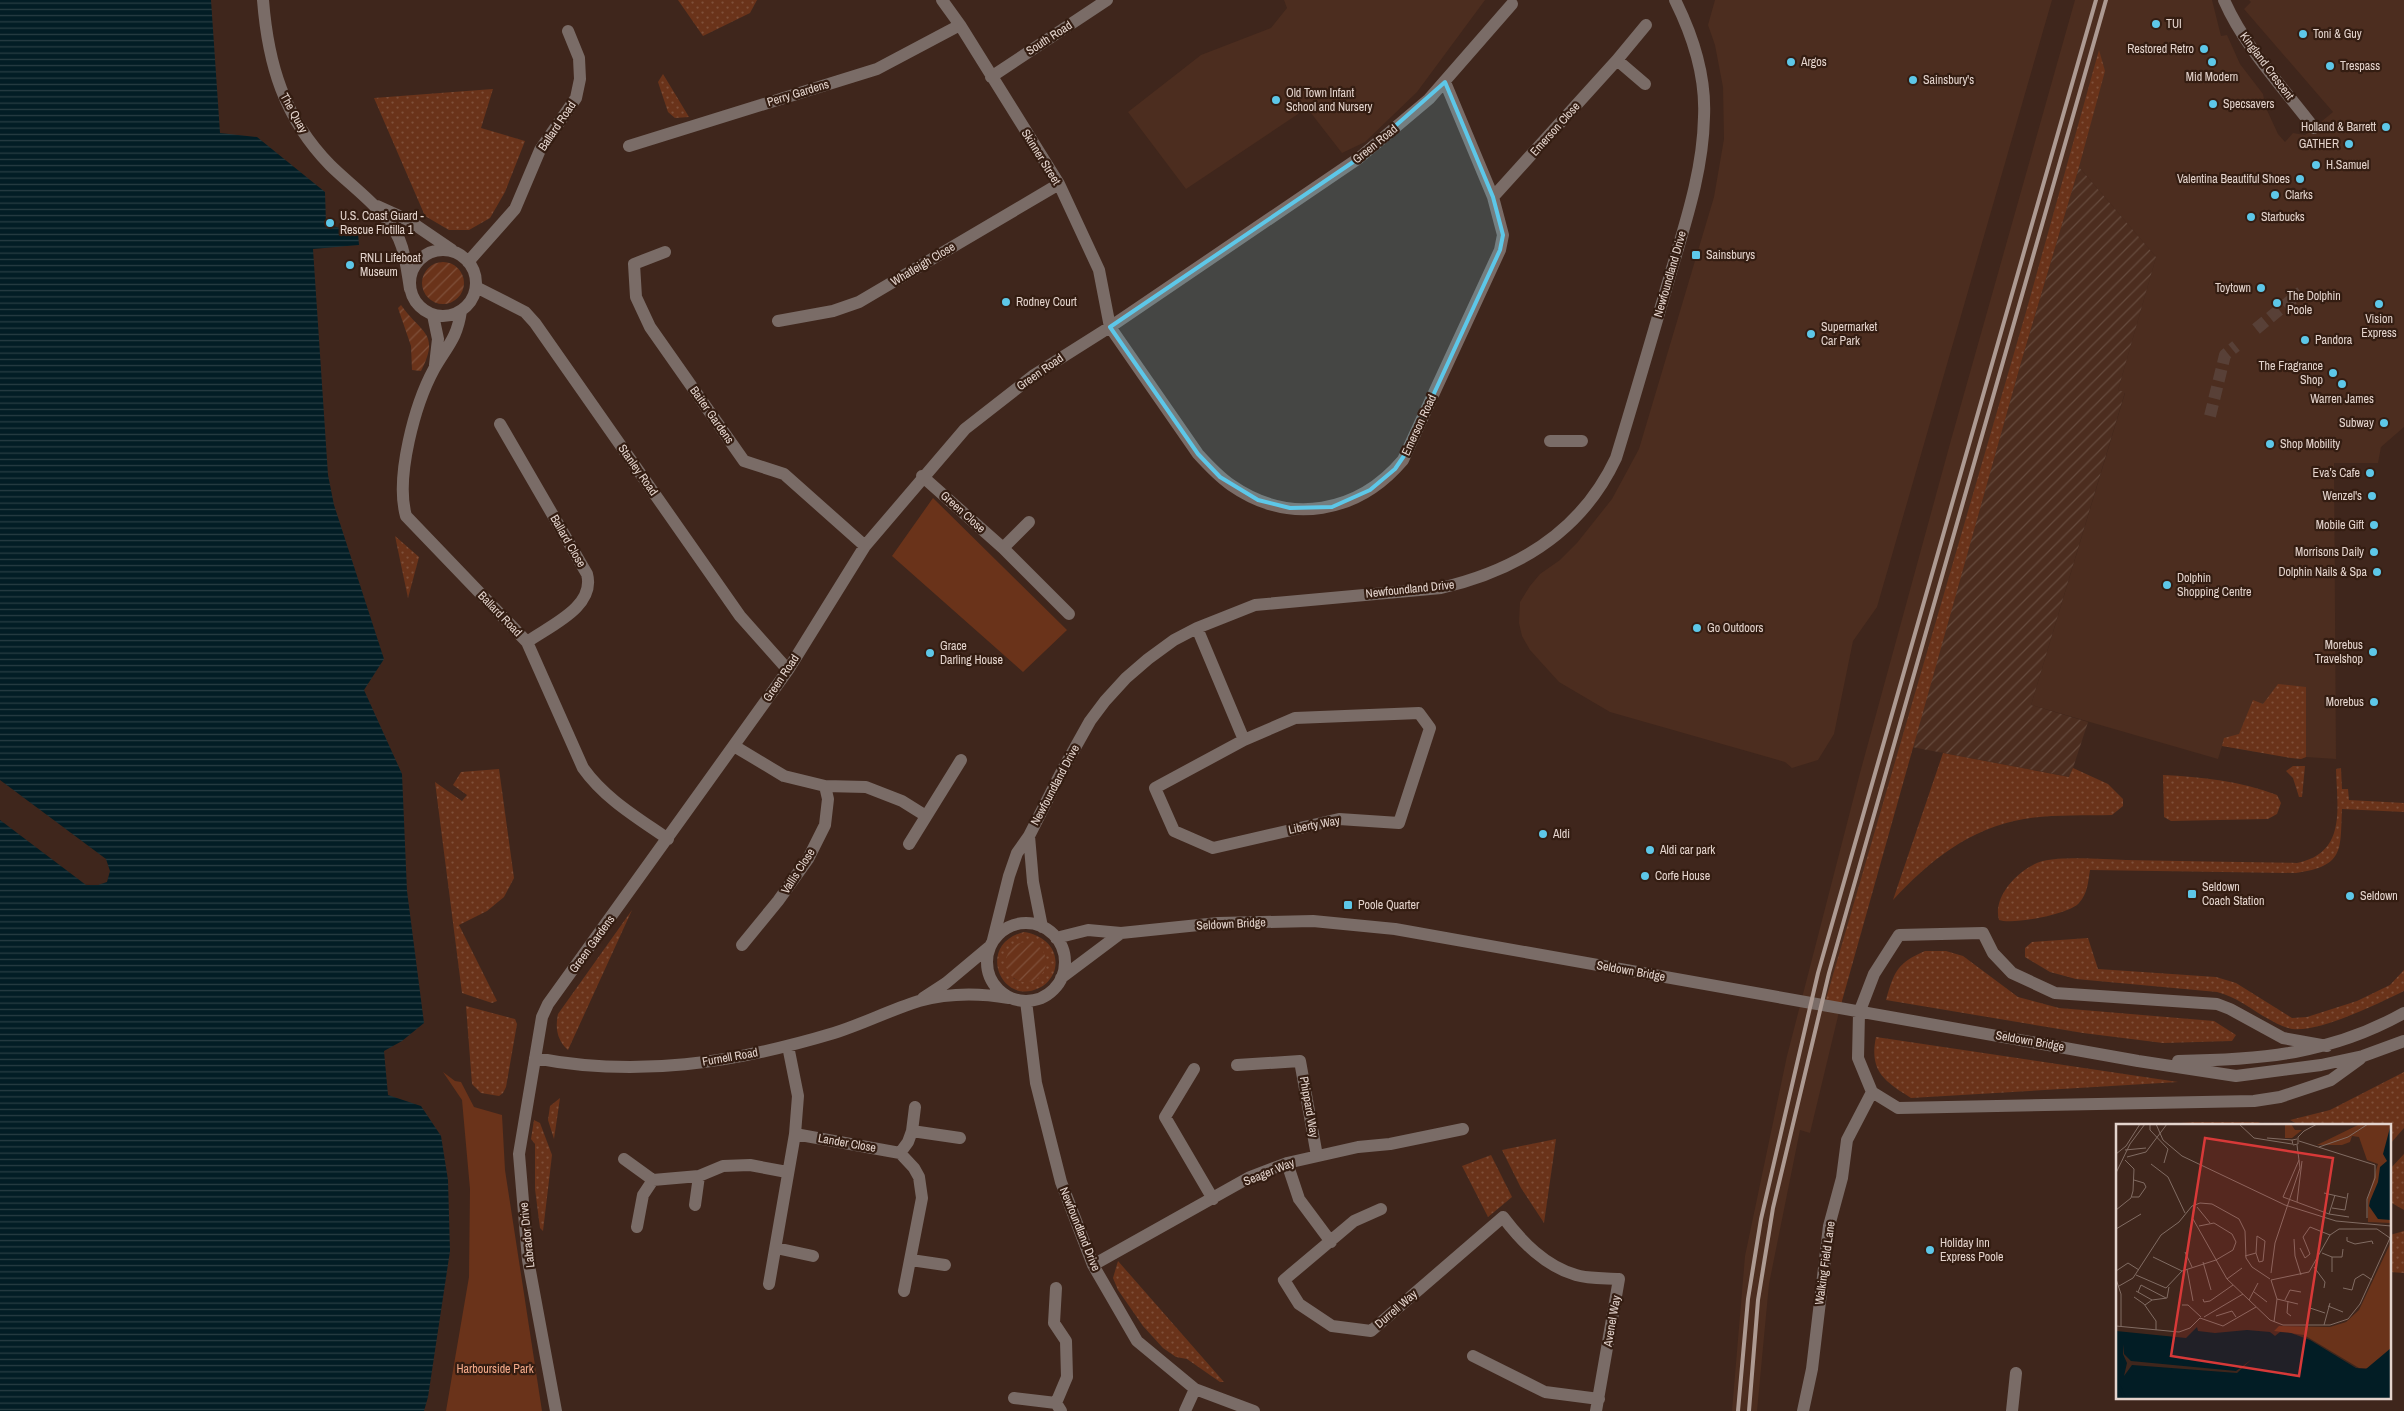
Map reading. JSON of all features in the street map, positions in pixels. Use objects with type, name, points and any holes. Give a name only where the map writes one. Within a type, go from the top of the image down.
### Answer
[{"type":"street","name":"The Quay","points":[[263,0],[268,50],[286,102],[318,151],[370,202],[389,224],[402,246],[410,288]]},
{"type":"street","name":"Skinner Street","points":[[942,0],[960,25],[1058,184],[1099,270],[1110,327]]},
{"type":"street","name":"South Road","points":[[991,77],[1107,0]]},
{"type":"street","name":"Newfoundland Drive","points":[[1009,998],[1000,992],[989,976],[986,966],[1009,876],[1017,853],[1029,836],[1090,721],[1126,678],[1174,640],[1197,628],[1255,605],[1441,588],[1470,581],[1510,565],[1557,536],[1590,504],[1605,483],[1616,458],[1696,183],[1705,115],[1698,58],[1691,34],[1675,0]]},
{"type":"street","name":"Kingland Crescent","points":[[2224,0],[2233,20],[2266,68],[2314,128]]},
{"type":"street","name":"Green Road","points":[[668,839],[788,670],[865,546],[922,476],[965,428],[1034,375],[1110,327],[1360,158],[1429,99],[1512,4]]},
{"type":"street","name":"Perry Gardens","points":[[629,146],[877,69],[960,25]]},
{"type":"street","name":"Emerson Close","points":[[1493,197],[1617,60],[1646,25]]},
{"type":"street","name":"Ballard Road","points":[[468,262],[515,209],[540,150],[576,98],[580,80],[580,58],[568,31]]},
{"type":"street","points":[[1617,60],[1645,84]]},
{"type":"street","name":"Emerson Road","points":[[1110,327],[1198,454],[1220,477],[1246,494],[1274,505],[1309,509],[1332,507],[1355,499],[1383,481],[1399,465],[1408,450],[1500,250],[1503,235],[1493,197],[1445,82]]},
{"type":"street","name":"Whatleigh Close","points":[[778,321],[833,311],[859,302],[1058,184]]},
{"type":"street","name":"The Quay","points":[[370,202],[408,220],[457,253]]},
{"type":"street","points":[[437,250],[457,253],[468,262],[473,270],[476,287],[469,303],[461,311],[447,316],[433,315],[420,306],[413,298],[410,288],[413,268],[419,260],[437,250]]},
{"type":"street","name":"Baiter Gardens","points":[[664,252],[634,264],[636,297],[650,327],[744,461],[784,474],[865,546]]},
{"type":"street","name":"Stanley Road","points":[[476,287],[525,312],[535,323],[740,616],[788,670]]},
{"type":"street","name":"Ballard Road","points":[[461,311],[458,332],[435,368],[414,417],[402,490],[406,516],[527,642],[583,768],[605,794],[668,839]]},
{"type":"street","name":"Ballard Road","points":[[433,315],[438,339],[435,368]]},
{"type":"street","name":"Ballard Close","points":[[500,424],[587,574],[589,582],[586,595],[577,608],[527,642]]},
{"type":"street","points":[[1550,442],[1582,441]]},
{"type":"street","name":"Green Close","points":[[922,476],[1003,548],[1069,614]]},
{"type":"street","points":[[1003,548],[1028,522]]},
{"type":"street","points":[[1197,628],[1244,740]]},
{"type":"street","name":"Liberty Way","points":[[1419,713],[1430,728],[1399,823],[1339,819],[1213,848],[1174,831],[1155,788],[1244,740],[1295,718],[1419,713]]},
{"type":"street","points":[[734,746],[784,776],[825,786],[866,788],[902,801],[926,816]]},
{"type":"street","points":[[909,844],[961,760]]},
{"type":"street","name":"Vallis Close","points":[[742,945],[778,901],[808,859],[825,825],[828,799],[825,786]]},
{"type":"street","name":"Newfoundland Drive","points":[[1029,836],[1033,882],[1042,927]]},
{"type":"street","name":"Green Gardens","points":[[535,1058],[542,1017],[548,1004],[668,839]]},
{"type":"street","name":"Seldown Bridge","points":[[1056,938],[1088,930],[1121,932],[1218,923],[1313,922],[1359,926],[1452,938],[1751,993],[2138,1061],[2236,1076],[2321,1065],[2363,1056],[2404,1041]]},
{"type":"street","points":[[991,943],[1007,928],[1016,924],[1024,923],[1042,927],[1056,938],[1064,956],[1061,978]]},
{"type":"street","points":[[1009,998],[1026,1001],[1047,995],[1061,978],[1121,932]]},
{"type":"street","points":[[2327,1046],[2283,1038],[2230,1009],[2217,1004],[2055,993],[2012,973],[1993,953],[1983,933],[1899,935],[1874,974],[1859,1012],[1858,1058],[1872,1092],[1898,1108],[2254,1101],[2280,1097],[2331,1080],[2363,1056]]},
{"type":"street","name":"Furnell Road","points":[[918,1001],[946,983],[991,943]]},
{"type":"street","name":"Furnell Road","points":[[535,1058],[569,1064],[619,1068],[694,1063],[788,1046],[835,1033],[918,1001],[945,996],[984,994],[1009,998]]},
{"type":"street","name":"Newfoundland Drive","points":[[1026,1001],[1036,1082],[1061,1182],[1092,1265],[1137,1341],[1195,1389],[1254,1411]]},
{"type":"street","name":"Seldown Bridge","points":[[2138,1061],[2236,1060],[2280,1055],[2327,1046],[2384,1024],[2404,1013]]},
{"type":"street","points":[[769,1284],[795,1134],[798,1096],[788,1046]]},
{"type":"street","name":"Labrador Drive","points":[[535,1058],[520,1154],[528,1260],[556,1411]]},
{"type":"street","name":"Phippard Way","points":[[1237,1065],[1300,1061],[1318,1156]]},
{"type":"street","points":[[1194,1069],[1165,1117],[1212,1198]]},
{"type":"street","name":"Walking Field Lane","points":[[1802,1411],[1812,1369],[1829,1226],[1842,1178],[1848,1140],[1872,1092]]},
{"type":"street","points":[[904,1291],[922,1198],[921,1188],[914,1168],[900,1153],[908,1142],[912,1131],[915,1108]]},
{"type":"street","name":"Seager Way","points":[[1092,1265],[1250,1177],[1287,1162],[1358,1147],[1390,1144],[1463,1129]]},
{"type":"street","points":[[912,1131],[960,1138]]},
{"type":"street","name":"Lander Close","points":[[795,1134],[900,1153]]},
{"type":"street","points":[[624,1159],[652,1180],[700,1176],[723,1166],[750,1166],[787,1172]]},
{"type":"street","points":[[1287,1162],[1299,1199],[1331,1242]]},
{"type":"street","points":[[695,1205],[700,1176]]},
{"type":"street","points":[[637,1227],[643,1195],[652,1180]]},
{"type":"street","name":"Durrell Way","points":[[1381,1210],[1354,1221],[1284,1280],[1300,1304],[1332,1326],[1371,1331],[1503,1217]]},
{"type":"street","name":"Avenel Way","points":[[1503,1217],[1522,1242],[1553,1265],[1577,1276],[1619,1279],[1597,1405]]},
{"type":"street","points":[[776,1248],[813,1256]]},
{"type":"street","points":[[911,1260],[945,1265]]},
{"type":"street","points":[[1014,1398],[1058,1407],[1067,1377],[1066,1341],[1054,1323],[1056,1288]]},
{"type":"street","points":[[1473,1356],[1545,1392],[1597,1405]]},
{"type":"street","points":[[2012,1411],[2016,1372]]},
{"type":"street","points":[[1185,1411],[1195,1389]]},
{"type":"highlighted area","points":[[1445,82],[1493,197],[1503,235],[1500,250],[1408,450],[1395,469],[1370,490],[1332,507],[1290,508],[1258,500],[1220,477],[1198,454],[1110,327],[1359,158]]},
{"type":"shaded area","name":"Old Town Infant School and Nursery","points":[[1284,0],[1485,0],[1417,92],[1365,142],[1342,153],[1307,108],[1186,189],[1128,112],[1201,55],[1271,28],[1287,8]]},
{"type":"shaded area","points":[[1715,0],[2052,0],[1877,607],[1853,641],[1834,734],[1818,760],[1792,768],[1785,762],[1610,712],[1559,682],[1530,650],[1522,636],[1519,623],[1520,602],[1530,586],[1540,574],[1560,560],[1577,543],[1612,499],[1639,449],[1714,197],[1724,139],[1723,87],[1715,45],[1708,25]]},
{"type":"shaded area","points":[[2075,0],[2212,0],[2221,36],[2227,35],[2240,64],[2263,94],[2266,108],[2278,134],[2285,142],[2293,133],[2305,135],[2333,112],[2244,9],[2251,2],[2249,0],[2404,0],[2404,427],[2381,447],[2378,463],[2334,463],[2336,759],[2306,757],[2301,759],[2222,746],[2218,759],[2031,705],[2125,393],[2118,390],[2156,257],[2079,167],[2022,359],[1845,987],[1810,1133],[1800,1130],[1769,1284],[1757,1411],[1732,1411],[1745,1256],[1787,1056],[1860,773],[1951,440]]},
{"type":"shaded area","points":[[2079,167],[2156,257],[2118,390],[2125,392],[2031,705],[2088,722],[2070,777],[1912,747],[2022,359]]},
{"type":"green space","points":[[678,0],[757,0],[750,13],[703,36]]},
{"type":"green space","points":[[2099,50],[2105,71],[1840,1008],[1824,1006],[2026,312]]},
{"type":"green space","points":[[663,74],[689,117],[675,118],[668,112],[658,82]]},
{"type":"green space","points":[[493,89],[481,128],[525,141],[505,192],[490,218],[469,230],[449,230],[425,216],[374,98]]},
{"type":"green space","points":[[447,262],[455,265],[461,271],[464,283],[461,295],[455,301],[439,304],[431,301],[425,295],[422,279],[425,271],[431,265]]},
{"type":"green space","points":[[401,305],[426,334],[428,340],[427,358],[421,371],[412,370],[411,346],[398,308]]},
{"type":"green space","points":[[933,498],[1067,630],[1023,672],[892,556]]},
{"type":"green space","points":[[395,536],[419,557],[408,598]]},
{"type":"green space","points":[[2278,684],[2306,687],[2306,757],[2301,759],[2291,758],[2222,746],[2224,738],[2239,734],[2253,700],[2263,704]]},
{"type":"green space","points":[[1943,753],[2069,777],[2073,768],[2108,784],[2123,799],[2123,806],[2112,815],[2035,817],[2004,823],[1986,830],[1968,838],[1936,860],[1893,900]]},
{"type":"green space","points":[[2293,766],[2305,766],[2302,797],[2299,797],[2293,778],[2286,771]]},
{"type":"green space","points":[[2341,768],[2342,789],[2348,789],[2349,800],[2404,803],[2404,812],[2342,809],[2341,835],[2337,854],[2324,866],[2296,873],[2090,870],[2084,895],[2074,907],[2041,918],[2016,921],[1999,920],[2000,902],[2010,884],[2025,869],[2051,859],[2084,858],[2297,863],[2313,858],[2324,850],[2332,839],[2336,827],[2336,769]]},
{"type":"green space","points":[[499,769],[514,878],[504,897],[487,911],[459,925],[497,1001],[492,1003],[462,993],[435,782],[462,801],[467,795],[453,785],[461,772]]},
{"type":"green space","points":[[2163,775],[2249,786],[2277,795],[2281,803],[2277,814],[2268,819],[2171,821],[2164,817]]},
{"type":"green space","points":[[632,910],[568,1050],[561,1042],[558,1034],[558,1014]]},
{"type":"green space","points":[[1024,932],[1038,936],[1049,945],[1053,950],[1056,964],[1053,975],[1048,982],[1039,988],[1025,992],[1014,989],[1005,982],[999,972],[997,960],[1000,948],[1009,939]],"holes":[[[1045,957],[1045,964],[1040,975],[1031,981],[1019,981],[1013,978]]]},
{"type":"green space","points":[[2088,938],[2098,969],[2216,977],[2236,983],[2292,1018],[2307,1017],[2357,1001],[2390,985],[2404,970],[2404,991],[2333,1022],[2304,1029],[2292,1029],[2278,1024],[2240,1001],[2217,992],[2076,979],[2050,972],[2025,957],[2025,948],[2032,942]]},
{"type":"green space","points":[[1030,942],[1037,945],[1043,951],[1046,962],[1045,970],[1037,979],[1030,982],[1022,982],[1015,979],[1007,970],[1006,958],[1009,951],[1018,943]]},
{"type":"green space","points":[[1925,951],[1946,951],[1963,956],[2018,997],[2059,1008],[2214,1021],[2236,1035],[2232,1041],[2163,1043],[2083,1033],[1886,1000],[1894,975],[1902,964]]},
{"type":"green space","points":[[466,1006],[515,1019],[517,1024],[506,1087],[499,1096],[481,1093],[472,1084]]},
{"type":"green space","points":[[1876,1037],[2178,1082],[1911,1098],[1893,1086],[1881,1074],[1875,1058]]},
{"type":"green space","name":"Harbourside Park","points":[[443,1072],[455,1081],[461,1082],[474,1107],[502,1115],[505,1170],[542,1411],[446,1411],[469,1277],[470,1189],[462,1100]]},
{"type":"green space","points":[[2404,1072],[2404,1128],[2392,1142],[2392,1124],[2297,1124],[2290,1120],[2330,1110]]},
{"type":"green space","points":[[560,1098],[554,1139],[548,1120],[550,1106]]},
{"type":"green space","points":[[534,1120],[540,1123],[552,1155],[543,1231],[540,1228],[535,1189],[535,1144],[531,1139]]},
{"type":"green space","points":[[2258,1122],[2263,1124],[2167,1124]]},
{"type":"green space","points":[[1556,1139],[1544,1223],[1521,1188],[1502,1150]]},
{"type":"green space","points":[[2404,1154],[2404,1210],[2392,1203],[2392,1167]]},
{"type":"green space","points":[[1491,1155],[1512,1197],[1488,1217],[1462,1166]]},
{"type":"green space","points":[[2404,1231],[2404,1273],[2392,1272],[2392,1234]]},
{"type":"green space","points":[[1118,1261],[1224,1382],[1220,1382],[1187,1359],[1176,1357],[1163,1348],[1143,1326],[1118,1290],[1113,1278]]},
{"type":"water","points":[[0,0],[211,0],[220,133],[257,137],[325,192],[326,224],[358,233],[359,245],[313,249],[328,475],[334,505],[384,659],[364,690],[402,774],[407,891],[424,1023],[402,1041],[384,1051],[388,1095],[421,1106],[441,1136],[448,1180],[450,1251],[428,1397],[424,1411],[0,1411]]},
{"type":"pier","points":[[0,780],[106,859],[110,871],[107,882],[98,885],[86,885],[0,820]]},
{"type":"tunnel","points":[[2256,329],[2301,292]]},
{"type":"tunnel","points":[[2210,416],[2225,355],[2236,346]]},
{"type":"railway","points":[[1738,1411],[1748,1299],[1761,1219],[1818,973],[2096,0]]},
{"type":"railway","points":[[1749,1411],[1758,1300],[1773,1208],[1829,973],[2106,0]]},
{"type":"place","name":"TUI","points":[[2156,24]]},
{"type":"place","name":"Toni & Guy","points":[[2303,34]]},
{"type":"place","name":"Restored Retro","points":[[2204,49]]},
{"type":"place","name":"Argos","points":[[1791,62]]},
{"type":"place","name":"Mid Modern","points":[[2212,62]]},
{"type":"place","name":"Trespass","points":[[2330,66]]},
{"type":"place","name":"Sainsbury's","points":[[1913,80]]},
{"type":"place","name":"Old Town Infant School and Nursery","points":[[1276,100]]},
{"type":"place","name":"Specsavers","points":[[2213,104]]},
{"type":"place","name":"Holland & Barrett","points":[[2386,127]]},
{"type":"place","name":"GATHER","points":[[2349,144]]},
{"type":"place","name":"H.Samuel","points":[[2316,165]]},
{"type":"place","name":"Valentina Beautiful Shoes","points":[[2300,179]]},
{"type":"place","name":"Clarks","points":[[2275,195]]},
{"type":"place","name":"Starbucks","points":[[2251,217]]},
{"type":"place","name":"U.S. Coast Guard - Rescue Flotilla 1","points":[[330,223]]},
{"type":"place","name":"Sainsburys","points":[[1696,255]]},
{"type":"place","name":"RNLI Lifeboat Museum","points":[[350,265]]},
{"type":"place","name":"Toytown","points":[[2261,288]]},
{"type":"place","name":"Rodney Court","points":[[1006,302]]},
{"type":"place","name":"The Dolphin Poole","points":[[2277,303]]},
{"type":"place","name":"Vision Express","points":[[2379,304]]},
{"type":"place","name":"Supermarket Car Park","points":[[1811,334]]},
{"type":"place","name":"Pandora","points":[[2305,340]]},
{"type":"place","name":"The Fragrance Shop","points":[[2333,373]]},
{"type":"place","name":"Warren James","points":[[2342,384]]},
{"type":"place","name":"Subway","points":[[2384,423]]},
{"type":"place","name":"Shop Mobility","points":[[2270,444]]},
{"type":"place","name":"Eva’s Cafe","points":[[2370,473]]},
{"type":"place","name":"Wenzel's","points":[[2372,496]]},
{"type":"place","name":"Mobile Gift","points":[[2374,525]]},
{"type":"place","name":"Morrisons Daily","points":[[2374,552]]},
{"type":"place","name":"Dolphin Nails & Spa","points":[[2377,572]]},
{"type":"place","name":"Dolphin Shopping Centre","points":[[2167,585]]},
{"type":"place","name":"Go Outdoors","points":[[1697,628]]},
{"type":"place","name":"Morebus Travelshop","points":[[2373,652]]},
{"type":"place","name":"Grace Darling House","points":[[930,653]]},
{"type":"place","name":"Morebus","points":[[2374,702]]},
{"type":"place","name":"Aldi","points":[[1543,834]]},
{"type":"place","name":"Aldi car park","points":[[1650,850]]},
{"type":"place","name":"Corfe House","points":[[1645,876]]},
{"type":"place","name":"Seldown Coach Station","points":[[2192,894]]},
{"type":"place","name":"Seldown","points":[[2350,896]]},
{"type":"place","name":"Poole Quarter","points":[[1348,905]]},
{"type":"place","name":"Holiday Inn Express Poole","points":[[1930,1250]]}]
